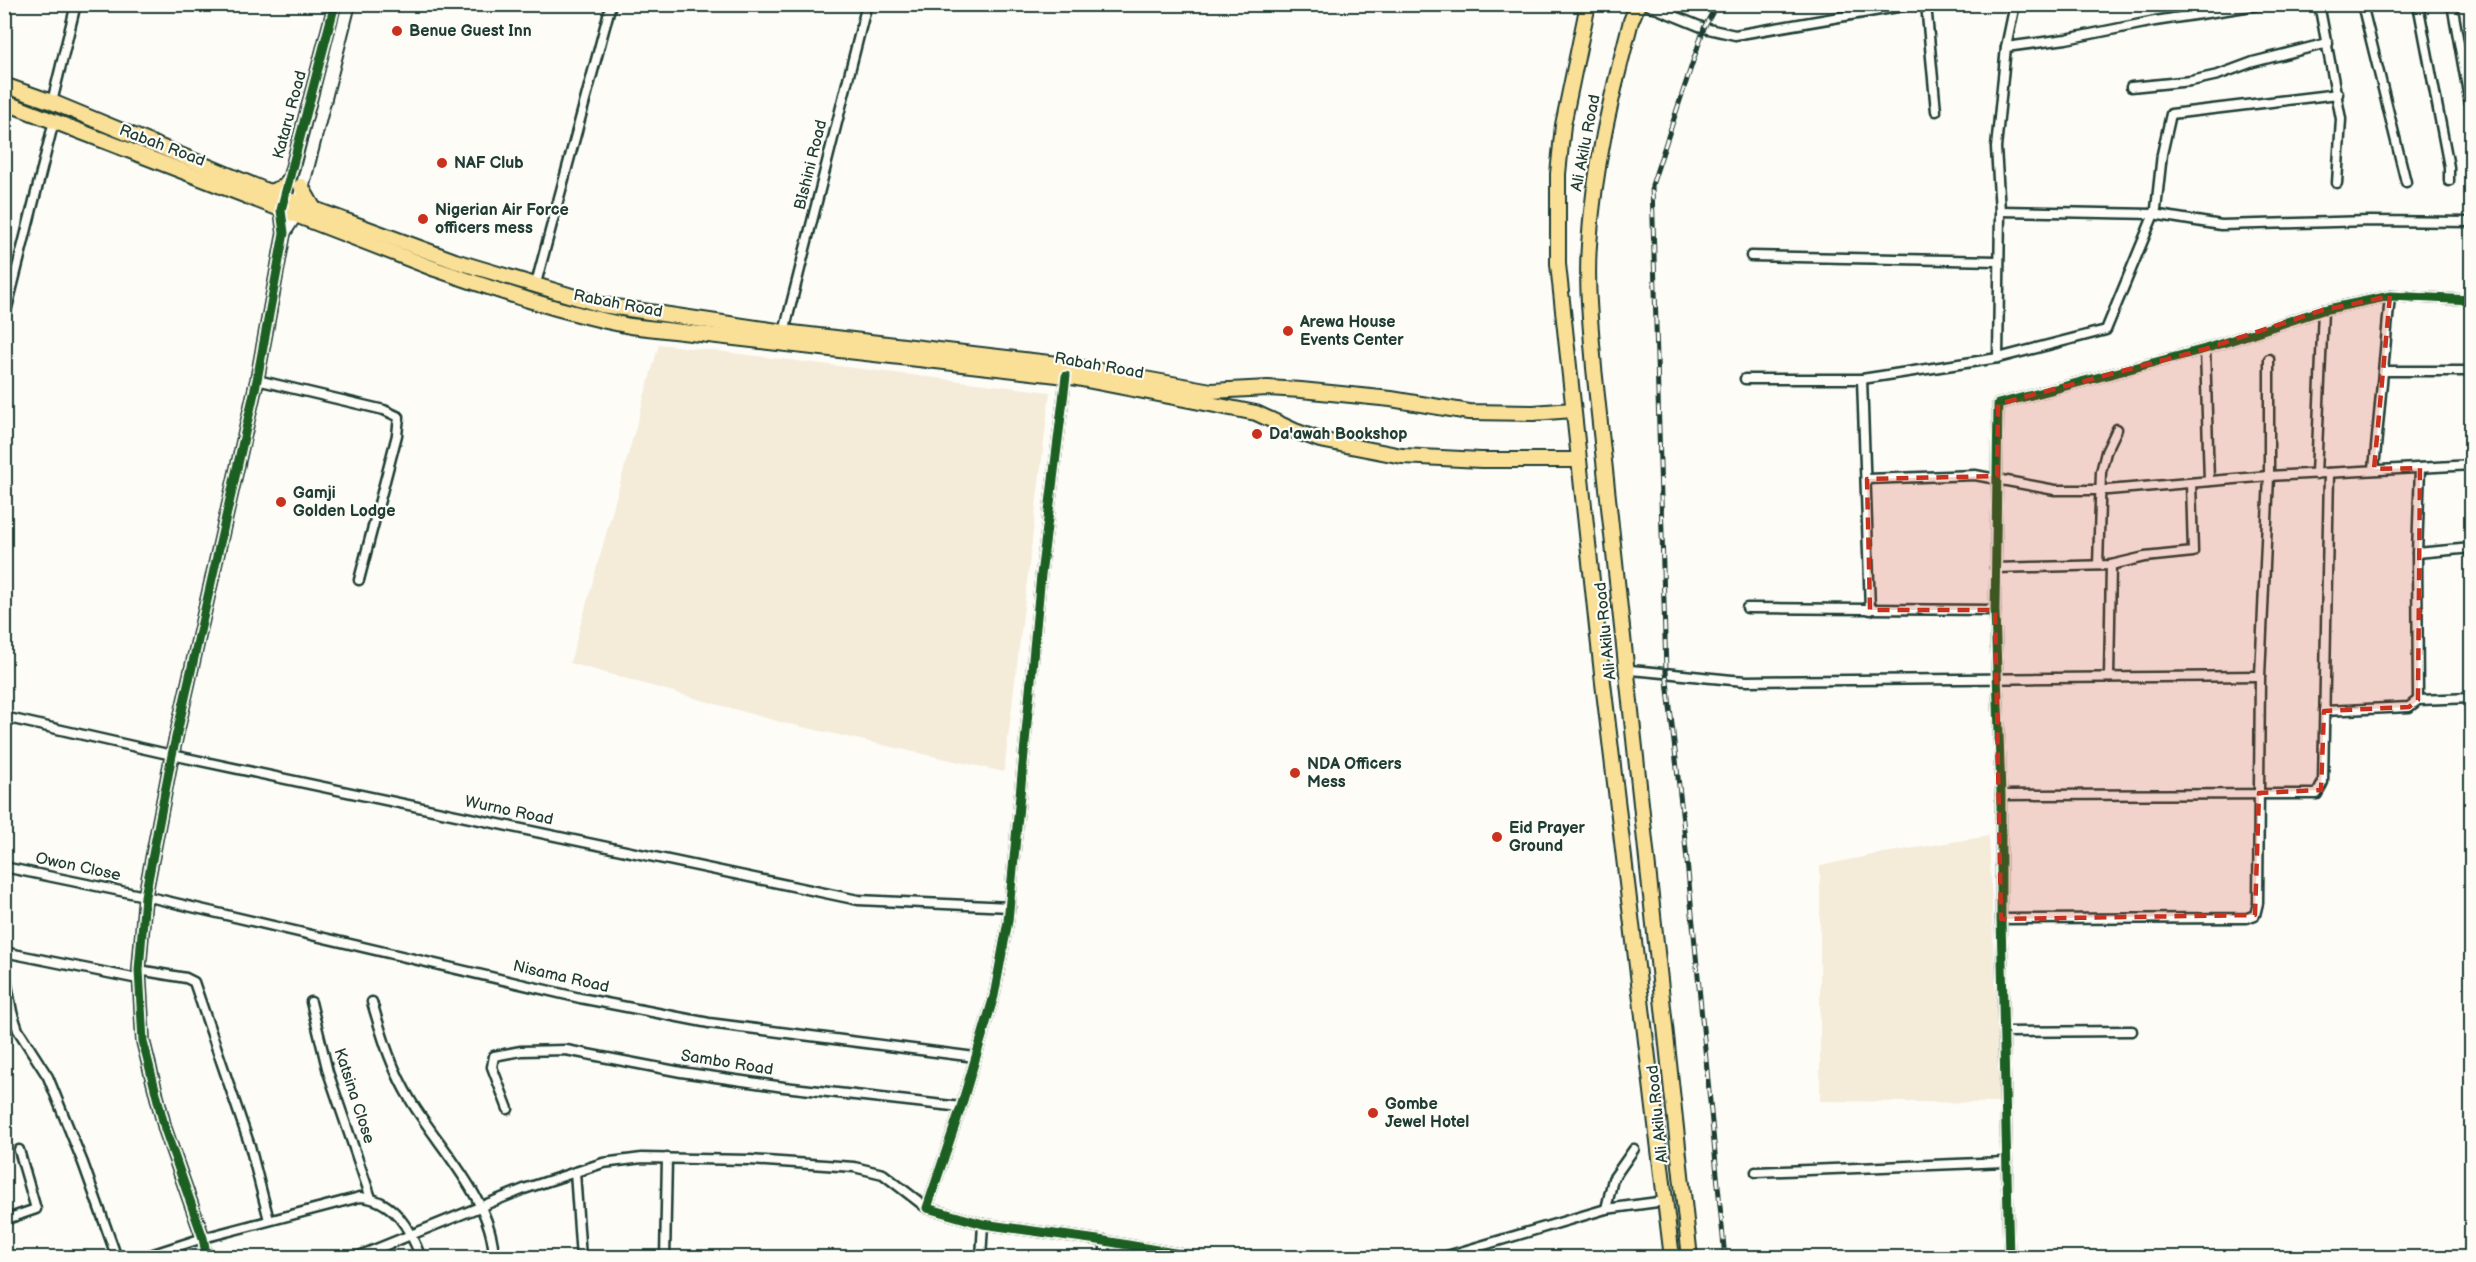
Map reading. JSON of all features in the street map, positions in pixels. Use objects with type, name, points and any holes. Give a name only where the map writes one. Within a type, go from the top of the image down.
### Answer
[{"type":"main road","name":"Ali Akilu Road","points":[[1588,4],[1565,114],[1558,174],[1558,264],[1606,707],[1672,1257]]},
{"type":"main road","name":"Ali Akilu Road","points":[[1638,4],[1631,21],[1600,141],[1588,248],[1594,368],[1690,1257]]},
{"type":"main road","name":"Rabah Road","points":[[4,85],[270,192],[289,206],[314,209],[454,261],[535,287],[632,311],[784,332],[1067,365],[1211,391],[1268,388],[1301,390],[1391,399],[1468,412],[1533,413],[1573,410]]},
{"type":"main road","name":"Rabah Road","points":[[4,102],[289,206],[435,269],[598,320],[630,326],[1066,376],[1256,413],[1320,440],[1402,456],[1481,460],[1579,460]]},
{"type":"main road","points":[[270,192],[295,184],[314,209]]},
{"type":"street","points":[[51,102],[76,4]]},
{"type":"street","name":"Kataru Road","points":[[295,184],[335,4]]},
{"type":"street","name":"Kataru Road","points":[[203,1238],[165,1129],[145,1052],[139,975],[145,896],[172,754],[257,380],[289,206],[349,4]]},
{"type":"street","points":[[535,287],[611,4]]},
{"type":"street","name":"BIshini Road","points":[[784,332],[867,4]]},
{"type":"street","points":[[1645,4],[1704,28],[1735,35],[1864,8],[1915,4]]},
{"type":"street","points":[[1926,4],[1936,111]]},
{"type":"street","points":[[1998,358],[2000,211],[1996,148],[2006,47],[2015,4]]},
{"type":"street","points":[[2006,47],[2066,39],[2155,21],[2265,4]]},
{"type":"street","points":[[2319,4],[2341,119],[2337,183]]},
{"type":"street","points":[[2362,4],[2406,182]]},
{"type":"street","points":[[2418,4],[2449,167],[2449,181]]},
{"type":"street","points":[[2452,4],[2470,104]]},
{"type":"street","points":[[2131,87],[2191,81],[2218,75],[2253,62],[2328,43]]},
{"type":"street","points":[[1745,379],[1862,379],[1998,358],[2106,330],[2156,209],[2169,117],[2174,112],[2338,94]]},
{"type":"street","points":[[4,320],[54,122]]},
{"type":"street","points":[[2000,211],[2153,214],[2221,225],[2370,221],[2472,222]]},
{"type":"street","points":[[1751,256],[1998,261]]},
{"type":"street","points":[[2009,1257],[2001,919],[2001,795],[1995,610],[1998,404],[2205,349],[2323,310],[2390,296],[2472,300]]},
{"type":"street","points":[[2374,469],[2390,296]]},
{"type":"street","points":[[2316,474],[2323,310]]},
{"type":"street","points":[[2205,349],[2209,481]]},
{"type":"street","points":[[2001,919],[2247,918],[2255,915],[2258,903],[2260,676],[2269,476],[2269,358]]},
{"type":"street","points":[[2384,371],[2472,371]]},
{"type":"street","points":[[927,1208],[961,1107],[994,996],[1010,908],[1041,575],[1066,376]]},
{"type":"street","points":[[1862,379],[1870,610]]},
{"type":"street","points":[[257,380],[384,410],[399,417],[397,435],[359,580]]},
{"type":"street","points":[[2098,565],[2101,472],[2106,452],[2117,429]]},
{"type":"street","points":[[1867,479],[1975,475],[2055,489],[2102,490],[2269,476],[2472,465]]},
{"type":"street","points":[[2418,700],[2417,553],[2420,468]]},
{"type":"street","points":[[2001,795],[2317,794],[2324,782],[2329,473]]},
{"type":"street","points":[[1995,568],[2111,565],[2145,557],[2193,552],[2191,483]]},
{"type":"street","points":[[2417,553],[2472,549]]},
{"type":"street","points":[[2109,677],[2111,565]]},
{"type":"street","points":[[1747,609],[1995,610]]},
{"type":"street","points":[[1627,670],[1666,672],[1700,679],[1748,681],[2260,676]]},
{"type":"street","points":[[2324,711],[2409,707],[2418,700],[2472,698]]},
{"type":"street","name":"Wurno Road","points":[[4,717],[858,900],[1010,908]]},
{"type":"street","name":"Owon Close","points":[[4,867],[145,896]]},
{"type":"street","name":"Nisama Road","points":[[145,896],[615,1005],[709,1023],[975,1057]]},
{"type":"street","points":[[4,952],[139,975],[186,978],[194,982],[250,1146],[269,1220]]},
{"type":"street","points":[[4,968],[12,1012],[18,1030],[48,1077],[83,1163],[117,1257]]},
{"type":"street","name":"Katsina Close","points":[[311,1002],[328,1072],[371,1198]]},
{"type":"street","points":[[372,1002],[390,1063],[422,1119],[483,1206],[494,1248],[494,1257]]},
{"type":"street","points":[[2005,1032],[2132,1031]]},
{"type":"street","name":"Sambo Road","points":[[508,1109],[491,1059],[494,1056],[521,1051],[566,1050],[784,1087],[961,1107]]},
{"type":"street","points":[[1606,1209],[1612,1179],[1634,1149]]},
{"type":"street","points":[[4,1220],[36,1209],[19,1150]]},
{"type":"street","points":[[354,1257],[524,1189],[603,1163],[642,1158],[750,1160],[854,1167],[883,1174],[927,1208],[983,1224],[1105,1241],[1148,1253],[1203,1257]]},
{"type":"street","points":[[665,1257],[667,1158]]},
{"type":"street","points":[[1756,1172],[2006,1162]]},
{"type":"street","points":[[575,1172],[581,1257]]},
{"type":"street","points":[[141,1257],[203,1238],[360,1197],[371,1198],[397,1213],[412,1233],[420,1257]]},
{"type":"street","points":[[1440,1257],[1606,1209],[1665,1201]]},
{"type":"street","points":[[981,1257],[983,1224]]},
{"type":"street","points":[[203,1238],[207,1257]]},
{"type":"street","points":[[1105,1241],[1105,1257]]},
{"type":"highlighted area","points":[[2390,296],[2374,469],[2420,468],[2418,700],[2409,707],[2324,711],[2321,790],[2259,793],[2255,915],[2001,919],[1995,610],[1870,610],[1867,479],[1997,476],[1998,404],[2205,349],[2323,310]]},
{"type":"shaded area","points":[[659,344],[1050,392],[1004,772],[780,722],[570,663]]},
{"type":"shaded area","points":[[1989,836],[2000,1103],[1820,1101],[1820,866]]},
{"type":"railway","points":[[1717,4],[1704,28],[1652,185],[1666,672],[1684,830],[1725,1258]]},
{"type":"cycle path","points":[[207,1258],[203,1238],[165,1129],[143,1041],[139,970],[145,896],[172,755],[257,380],[284,233],[281,210],[335,4]]},
{"type":"cycle path","points":[[2009,1258],[2001,919],[2001,795],[1995,610],[1998,404],[2205,349],[2323,310],[2390,296],[2472,300]]},
{"type":"cycle path","points":[[1066,376],[1041,575],[1008,921],[994,996],[961,1107],[927,1208],[983,1224],[1105,1241],[1203,1258]]},
{"type":"place","name":"Benue Guest Inn","points":[[397,31]]},
{"type":"place","name":"NAF Club","points":[[442,163]]},
{"type":"place","name":"Nigerian Air Force officers mess","points":[[423,219]]},
{"type":"place","name":"Arewa House Events Center","points":[[1288,331]]},
{"type":"place","name":"Da'awah Bookshop","points":[[1257,434]]},
{"type":"place","name":"Gamji Golden Lodge","points":[[281,502]]},
{"type":"place","name":"NDA Officers Mess","points":[[1295,773]]},
{"type":"place","name":"Eid Prayer Ground","points":[[1497,837]]},
{"type":"place","name":"Gombe Jewel Hotel","points":[[1373,1113]]}]
